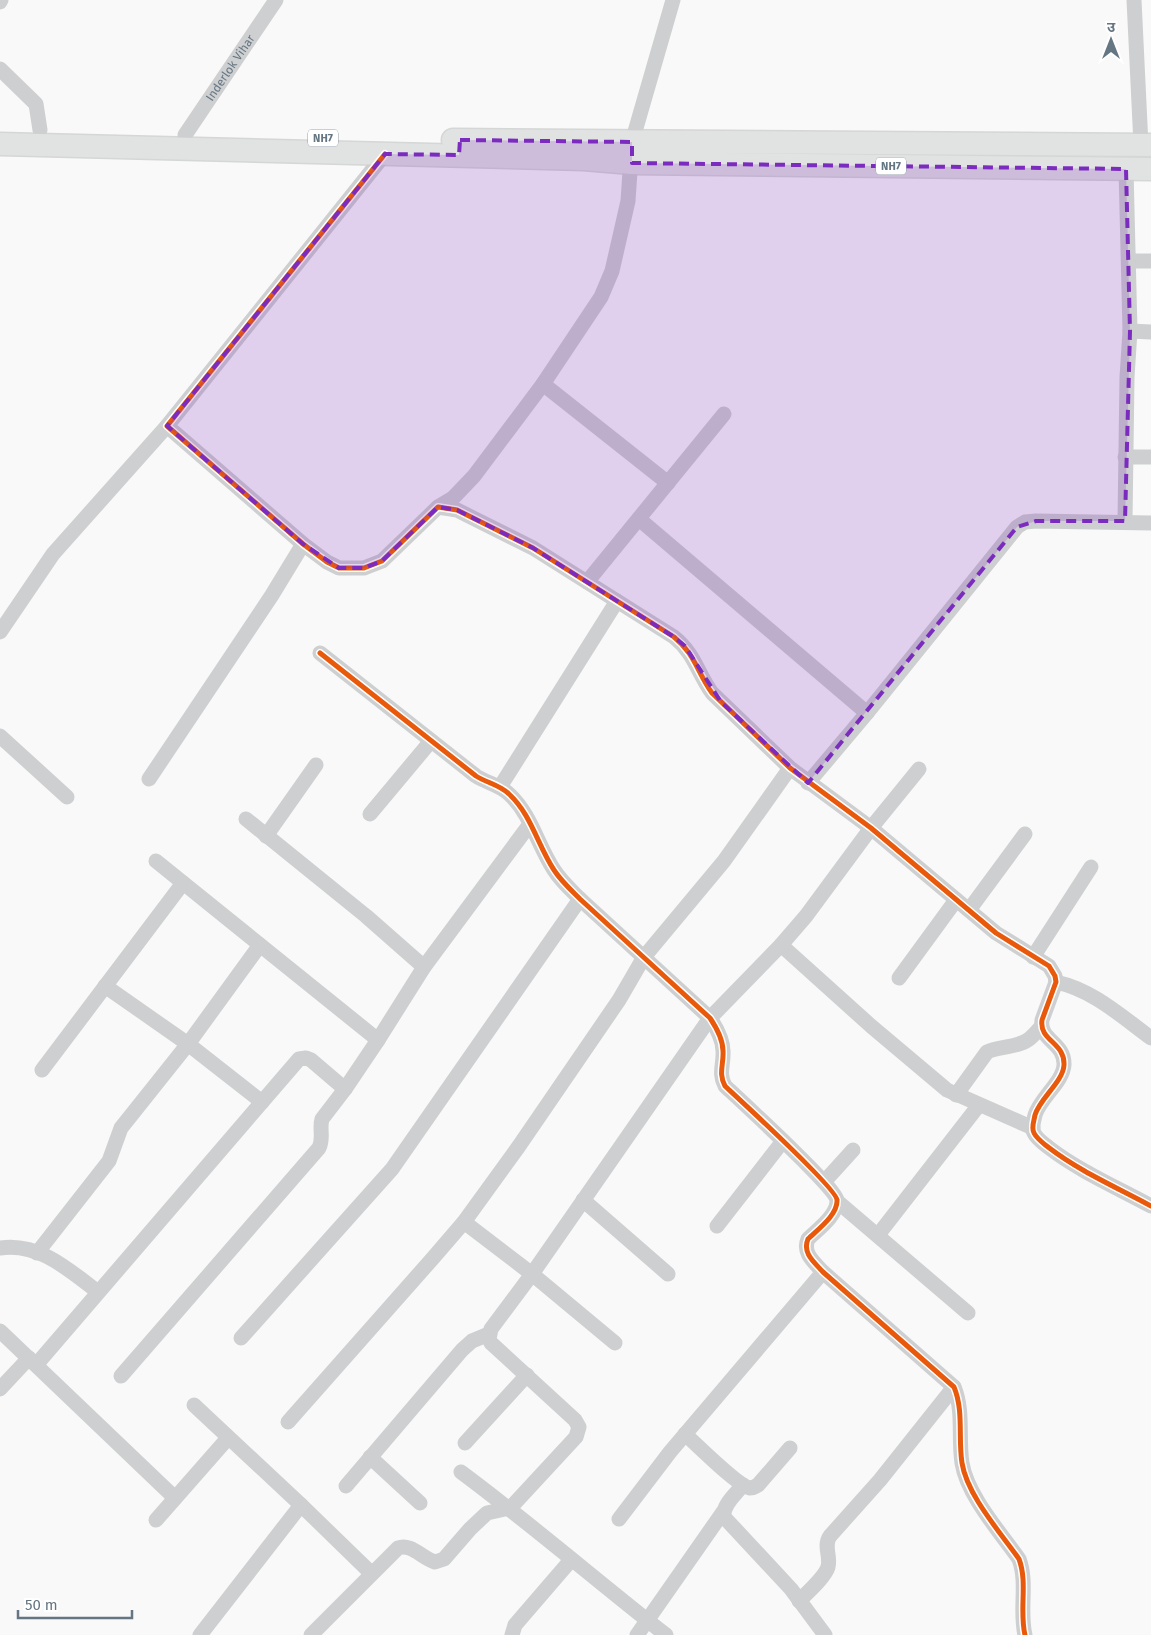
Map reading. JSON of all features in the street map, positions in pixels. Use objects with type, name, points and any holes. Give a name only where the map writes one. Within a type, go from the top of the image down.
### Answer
[{"type":"highway","name":"NH7","points":[[0,129],[184,135],[459,148],[1151,169]]},
{"type":"highway","name":"NH7","points":[[0,144],[385,154],[459,148]]},
{"type":"highway","name":"NH7","points":[[632,152],[1146,145]]},
{"type":"street","name":"Inderlok Vihar","points":[[184,135],[276,0]]},
{"type":"street","points":[[166,426],[303,544],[327,562],[339,568],[364,568],[382,561],[438,507],[453,498],[474,476],[543,384],[601,297],[612,271],[628,201],[632,152],[673,0]]},
{"type":"street","points":[[1134,0],[1144,88],[1146,145]]},
{"type":"street","points":[[0,68],[36,104],[40,130]]},
{"type":"street","points":[[0,632],[52,554],[166,426],[385,154]]},
{"type":"street","points":[[1125,521],[1127,377],[1130,331],[1126,168]]},
{"type":"street","points":[[1129,260],[1151,261]]},
{"type":"street","points":[[1130,331],[1151,332]]},
{"type":"street","points":[[543,384],[668,483]]},
{"type":"street","points":[[586,582],[724,414]]},
{"type":"street","points":[[1125,457],[1151,457]]},
{"type":"street","points":[[438,507],[457,510],[525,544],[674,637],[685,646],[712,693],[790,768],[871,828],[996,934],[1049,966],[1056,982],[1041,1027],[1043,1032],[1060,1049],[1063,1055],[1064,1066],[1062,1074],[1040,1103],[1036,1113],[1034,1133],[1064,1159],[1151,1206]]},
{"type":"street","points":[[639,518],[867,713]]},
{"type":"street","points":[[808,783],[1017,527],[1025,522],[1036,520],[1151,523]]},
{"type":"street","points":[[149,779],[272,595],[303,544]]},
{"type":"street","points":[[500,787],[617,601]]},
{"type":"street","points":[[320,654],[476,776],[500,787],[510,794],[530,824],[554,870],[580,899],[710,1018],[716,1027],[724,1052],[721,1072],[725,1086],[824,1182],[836,1195],[838,1202],[968,1313]]},
{"type":"street","points":[[0,736],[67,797]]},
{"type":"street","points":[[370,814],[431,741]]},
{"type":"street","points":[[266,836],[316,765]]},
{"type":"street","points":[[288,1422],[464,1222],[519,1146],[619,1000],[644,957],[724,861],[790,768]]},
{"type":"street","points":[[311,1635],[371,1573],[401,1546],[411,1548],[429,1560],[440,1561],[444,1559],[486,1513],[509,1508],[514,1504],[576,1437],[579,1427],[575,1420],[491,1343],[489,1334],[491,1329],[532,1274],[710,1018],[781,945],[806,916],[871,828],[919,769]]},
{"type":"street","points":[[246,820],[366,916],[424,966]]},
{"type":"street","points":[[121,1376],[319,1148],[322,1138],[320,1124],[322,1119],[378,1040],[424,966],[530,824]]},
{"type":"street","points":[[969,910],[1025,834]]},
{"type":"street","points":[[156,861],[378,1040]]},
{"type":"street","points":[[1034,957],[1091,867]]},
{"type":"street","points":[[42,1070],[183,883]]},
{"type":"street","points":[[241,1338],[392,1170],[580,899]]},
{"type":"street","points":[[899,978],[956,900]]},
{"type":"street","points":[[37,1253],[109,1161],[121,1128],[188,1044],[260,945]]},
{"type":"street","points":[[781,945],[870,1026],[947,1090],[1033,1128]]},
{"type":"street","points":[[1056,982],[1074,987],[1104,1002],[1151,1038]]},
{"type":"street","points":[[105,986],[188,1044],[262,1102]]},
{"type":"street","points":[[956,1095],[987,1052],[992,1049],[1023,1043],[1029,1040],[1041,1027]]},
{"type":"street","points":[[0,1389],[32,1361],[98,1292],[297,1060],[302,1058],[311,1060],[345,1089]]},
{"type":"street","points":[[878,1235],[979,1105]]},
{"type":"street","points":[[717,1226],[783,1141]]},
{"type":"street","points":[[824,1182],[853,1150]]},
{"type":"street","points":[[583,1200],[668,1274]]},
{"type":"street","points":[[838,1202],[831,1216],[808,1239],[805,1245],[806,1252],[823,1272],[954,1387],[958,1395],[960,1408],[962,1463],[968,1485],[1022,1567],[1022,1616],[1025,1635]]},
{"type":"street","points":[[464,1222],[532,1274],[616,1343]]},
{"type":"street","points":[[0,1248],[20,1247],[56,1260],[98,1292]]},
{"type":"street","points":[[618,1519],[685,1434],[823,1272]]},
{"type":"street","points":[[0,1331],[175,1498]]},
{"type":"street","points":[[346,1486],[462,1350],[472,1341],[489,1334]]},
{"type":"street","points":[[465,1443],[527,1375]]},
{"type":"street","points":[[800,1601],[827,1569],[829,1560],[826,1544],[830,1536],[880,1480],[954,1387]]},
{"type":"street","points":[[194,1406],[301,1504],[371,1573]]},
{"type":"street","points":[[685,1434],[743,1485],[753,1488],[758,1485],[790,1448]]},
{"type":"street","points":[[156,1520],[228,1438]]},
{"type":"street","points":[[370,1457],[420,1503]]},
{"type":"street","points":[[461,1472],[509,1508],[666,1635]]},
{"type":"street","points":[[637,1635],[725,1507],[743,1485]]},
{"type":"street","points":[[200,1635],[301,1504]]},
{"type":"street","points":[[723,1512],[726,1521],[791,1590],[825,1635]]},
{"type":"street","points":[[512,1635],[515,1625],[571,1560]]},
{"type":"highlighted area","points":[[460,140],[632,142],[632,163],[1126,169],[1130,331],[1125,521],[1036,521],[1017,527],[808,783],[721,702],[685,646],[674,637],[533,548],[457,510],[438,507],[382,561],[364,568],[339,568],[303,544],[167,426],[385,154],[459,155]]},
{"type":"cycle path","points":[[385,154],[167,426],[303,544],[327,562],[339,568],[364,568],[382,561],[438,507],[457,510],[533,548],[674,637],[687,650],[712,693],[790,768],[871,828],[996,933],[1049,966],[1056,982],[1042,1020],[1042,1027],[1044,1033],[1061,1051],[1064,1065],[1060,1078],[1035,1115],[1033,1131],[1042,1142],[1072,1164],[1151,1206]]},
{"type":"cycle path","points":[[320,653],[476,776],[502,788],[509,794],[523,811],[548,861],[563,882],[710,1018],[722,1042],[722,1073],[725,1086],[806,1163],[837,1200],[831,1217],[808,1239],[807,1249],[810,1257],[823,1272],[954,1387],[959,1405],[961,1454],[965,1475],[977,1500],[1019,1559],[1022,1568],[1023,1626],[1025,1635]]}]
